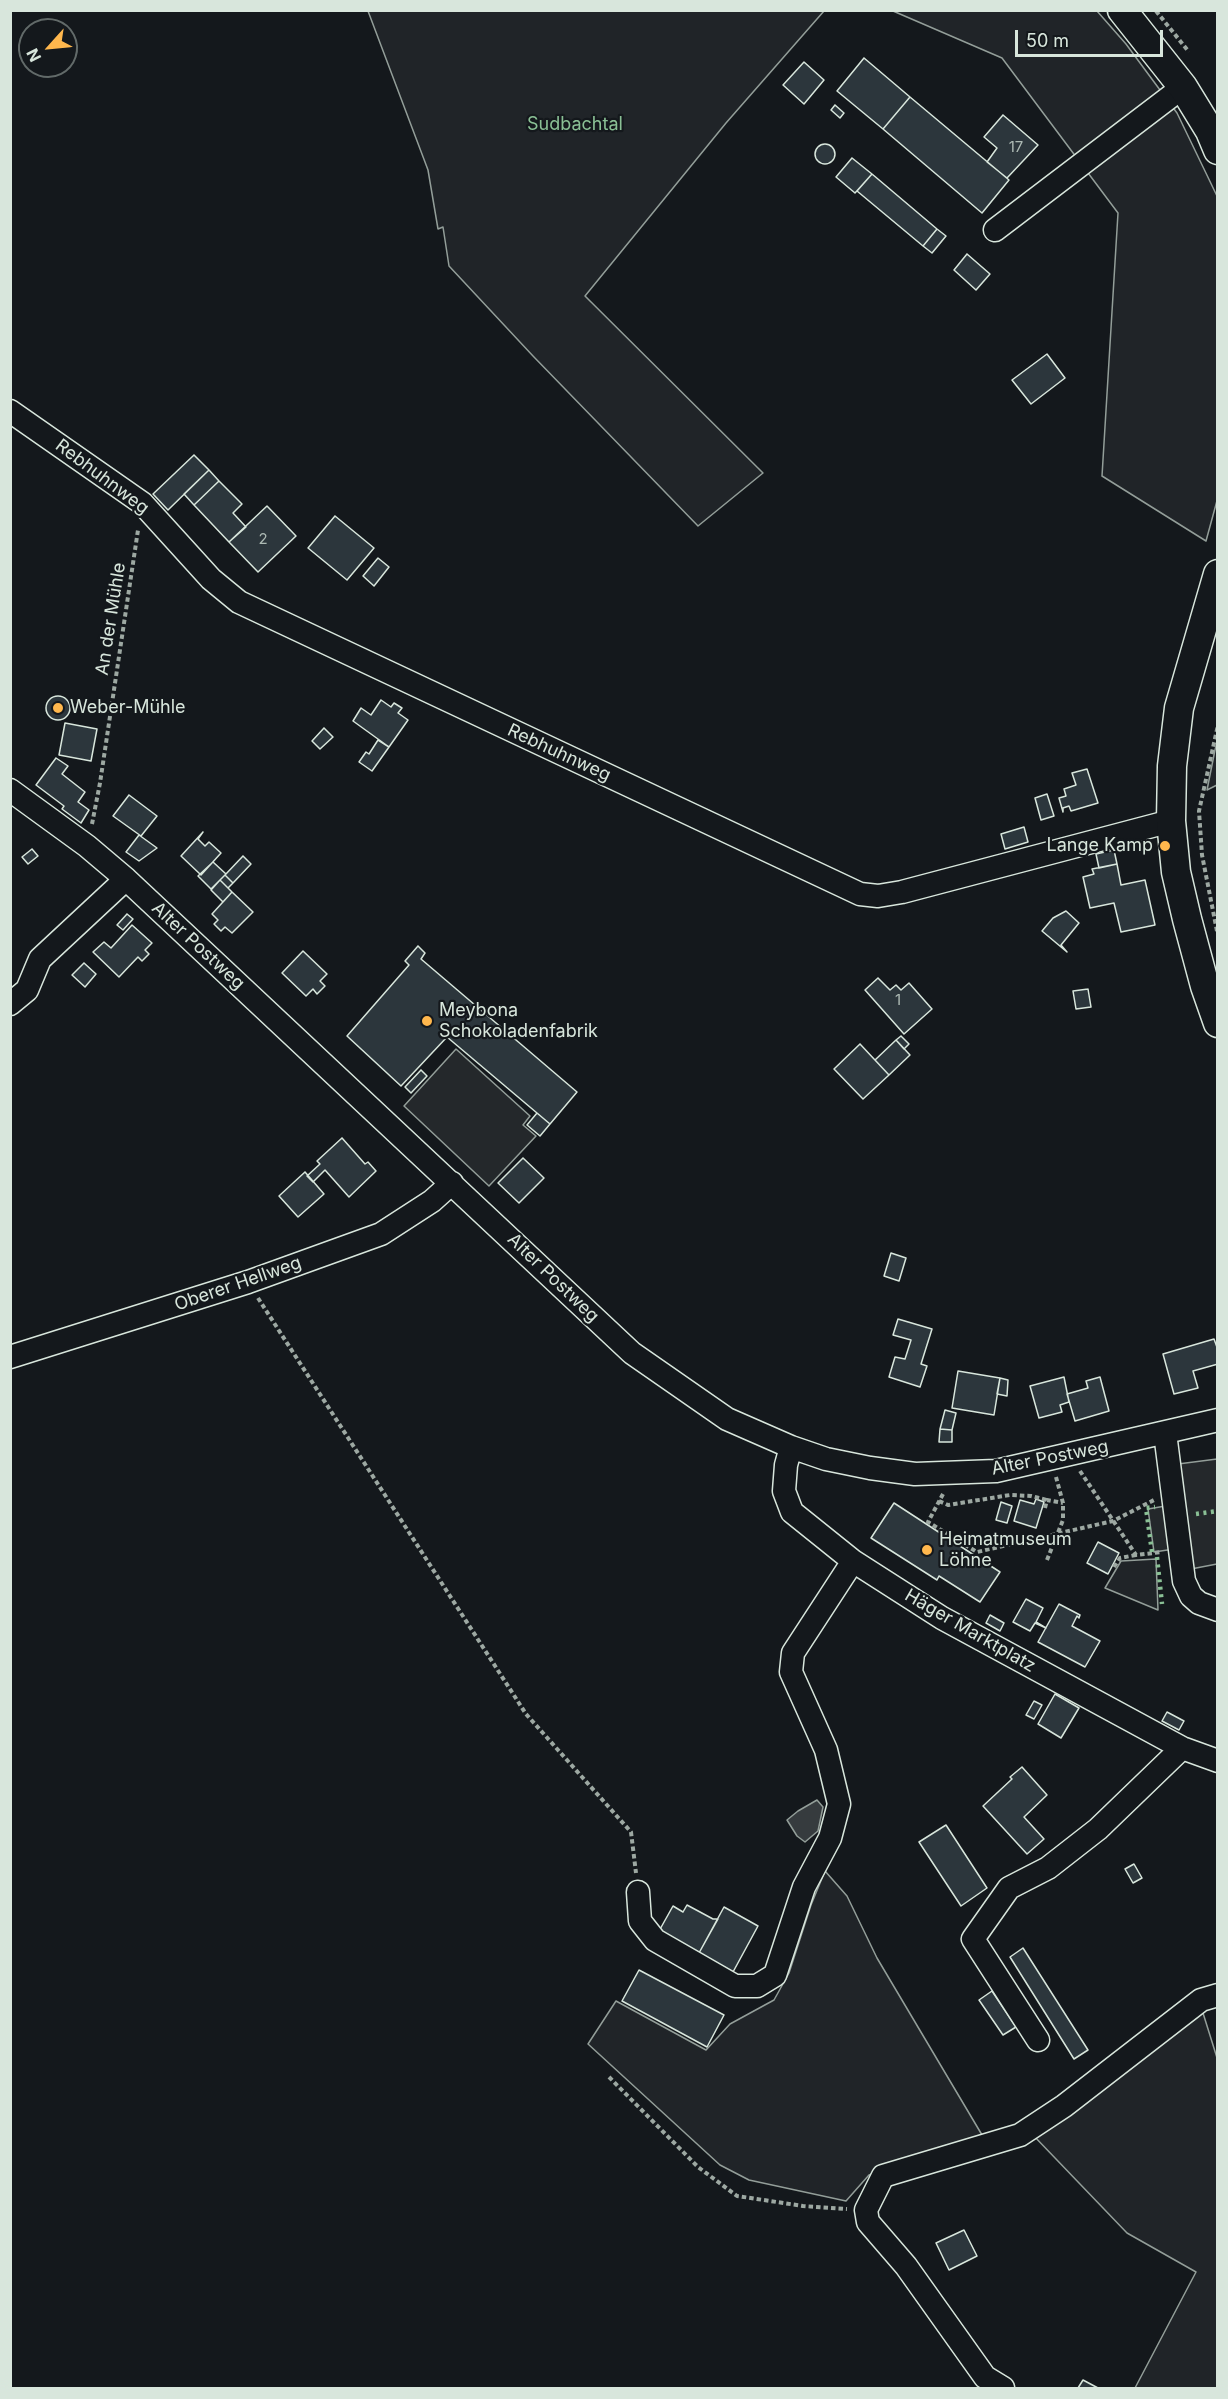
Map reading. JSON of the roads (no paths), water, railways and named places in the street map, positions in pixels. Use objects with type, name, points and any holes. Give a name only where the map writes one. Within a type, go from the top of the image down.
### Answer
[{"type":"main road","points":[[1122,10],[1183,87],[1210,131],[1218,150]]},
{"type":"main road","points":[[1218,574],[1213,603],[1179,708],[1172,766],[1171,821],[1176,872],[1205,986],[1218,1023]]},
{"type":"street","points":[[995,230],[1183,87]]},
{"type":"street","name":"Rebhuhnweg","points":[[10,411],[142,503],[212,579],[239,602],[860,894],[878,896],[902,892],[1171,821]]},
{"type":"street","name":"Alter Postweg","points":[[10,790],[87,846],[126,879],[632,1353],[727,1419],[791,1447],[826,1459],[915,1474],[996,1471],[1218,1420]]},
{"type":"street","points":[[10,1005],[27,990],[40,958],[126,879]]},
{"type":"street","name":"Oberer Hellweg","points":[[10,1357],[248,1282],[381,1234],[432,1201],[452,1183]]},
{"type":"street","points":[[1165,1433],[1184,1581],[1191,1596],[1199,1603],[1218,1610]]},
{"type":"street","name":"Häger Marktplatz","points":[[791,1447],[786,1465],[784,1491],[792,1512],[853,1560],[942,1618],[1182,1748],[1218,1761]]},
{"type":"street","points":[[638,1892],[640,1921],[655,1940],[735,1986],[757,1986],[774,1974],[804,1887],[830,1838],[839,1804],[826,1750],[791,1672],[793,1653],[853,1560]]},
{"type":"street","points":[[1038,2040],[973,1939],[1009,1888],[1048,1868],[1098,1829],[1182,1748]]},
{"type":"street","points":[[1003,2388],[985,2377],[906,2266],[868,2222],[866,2210],[883,2176],[1020,2135],[1064,2106],[1201,2000],[1218,1995]]},
{"type":"place","name":"Weber-Mühle","points":[[58,708]]},
{"type":"place","name":"Lange Kamp","points":[[1165,846]]},
{"type":"place","name":"Meybona Schokoladenfabrik","points":[[427,1021]]},
{"type":"place","name":"Heimatmuseum Löhne","points":[[927,1550]]},
{"type":"park label","name":"Sudbachtal","points":[[575,125]]}]
